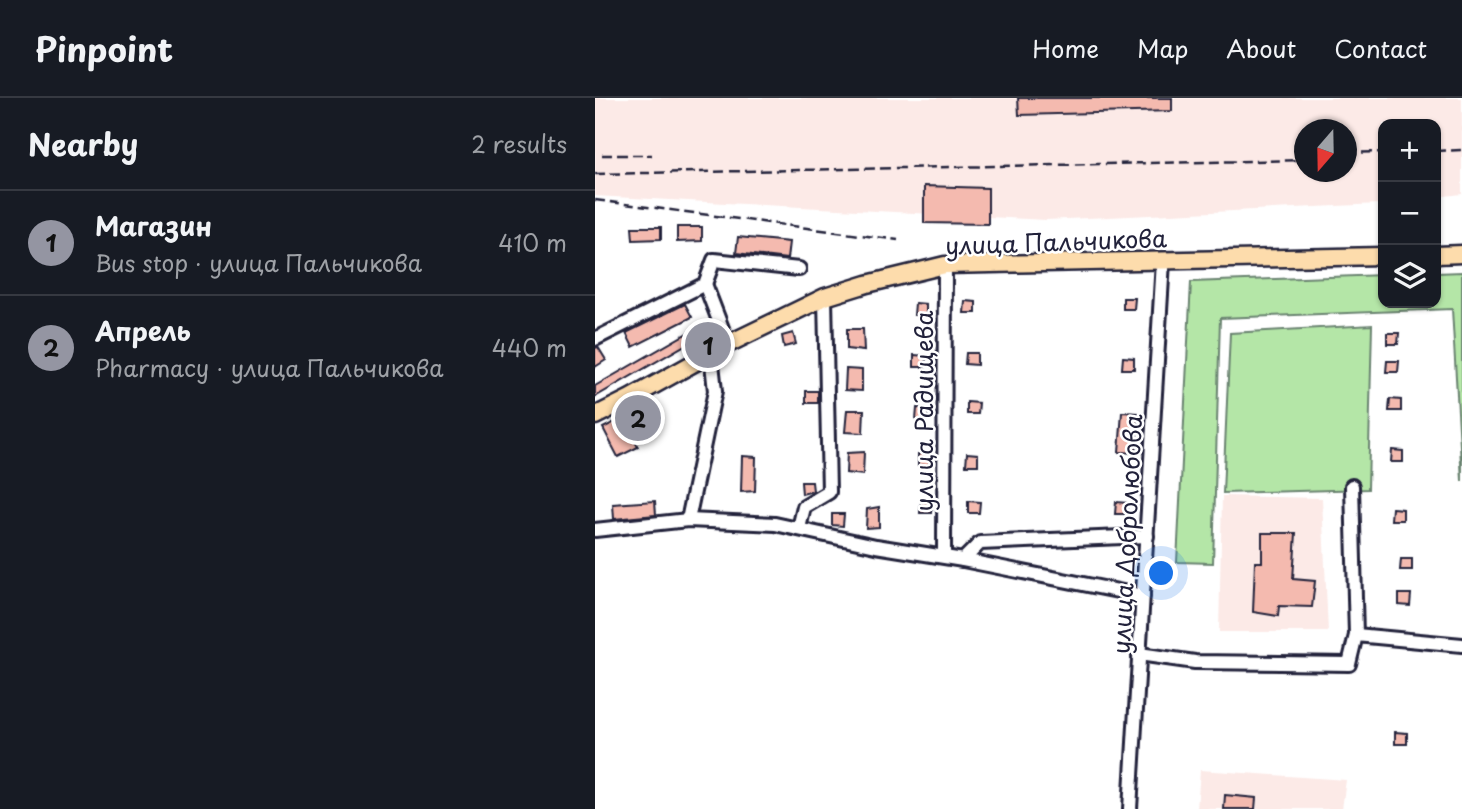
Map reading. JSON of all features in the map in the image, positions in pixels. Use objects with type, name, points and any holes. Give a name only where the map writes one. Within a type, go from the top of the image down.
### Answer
[{"type":"main road","points":[[1441,255],[1462,254]]},
{"type":"main road","name":"улица Пальчикова","points":[[595,416],[728,344],[825,297],[946,265],[1378,256]]},
{"type":"street","points":[[728,344],[705,284],[714,260],[799,269]]},
{"type":"street","name":"улица Добролюбова","points":[[1130,809],[1163,261]]},
{"type":"street","name":"улица Радищева","points":[[944,556],[946,265]]},
{"type":"street","points":[[595,339],[705,284]]},
{"type":"street","points":[[799,527],[804,507],[829,492],[825,297]]},
{"type":"street","points":[[688,520],[715,391],[711,354]]},
{"type":"street","points":[[1139,654],[1195,662],[1349,664],[1356,635],[1352,486]]},
{"type":"street","points":[[595,530],[688,520],[775,524],[799,527],[876,546],[944,556],[1143,596]]},
{"type":"street","points":[[963,560],[980,543],[1147,536]]},
{"type":"street","points":[[1356,635],[1462,645]]},
{"type":"shaded area","points":[[595,98],[1462,98],[1462,194],[1441,196],[1441,119],[1378,119],[1378,204],[1046,220],[595,196]]},
{"type":"shaded area","points":[[1222,496],[1322,498],[1328,632],[1219,632]]},
{"type":"shaded area","points":[[1200,770],[1346,780],[1342,809],[1197,809]]},
{"type":"green space","points":[[1462,272],[1462,481],[1452,309],[1220,318],[1213,563],[1177,562],[1191,282],[1378,275],[1378,308],[1441,308],[1441,273]]},
{"type":"green space","points":[[1372,325],[1368,489],[1223,493],[1230,333]]},
{"type":"building","points":[[1018,98],[1172,98],[1172,111],[1019,115]]},
{"type":"building","points":[[924,186],[988,188],[988,224],[924,223]]},
{"type":"building","points":[[632,227],[661,227],[661,239],[633,240]]},
{"type":"building","points":[[677,227],[702,227],[702,241],[677,242]]},
{"type":"building","points":[[738,237],[789,242],[787,259],[736,253]]},
{"type":"building","points":[[1123,298],[1135,298],[1134,309],[1123,309]]},
{"type":"building","points":[[965,301],[976,302],[976,313],[964,313]]},
{"type":"building","points":[[915,303],[926,304],[926,315],[914,315]]},
{"type":"building","points":[[685,304],[692,317],[633,347],[626,333]]},
{"type":"building","points":[[705,323],[709,331],[595,397],[595,386]]},
{"type":"building","points":[[847,329],[863,329],[864,351],[847,349]]},
{"type":"building","points":[[793,333],[796,344],[784,347],[782,336]]},
{"type":"building","points":[[1387,333],[1399,333],[1398,344],[1387,344]]},
{"type":"building","points":[[598,347],[606,360],[595,367],[595,348]]},
{"type":"building","points":[[966,353],[977,353],[977,365],[965,364]]},
{"type":"building","points":[[914,355],[926,356],[926,367],[914,367]]},
{"type":"building","points":[[1123,357],[1134,358],[1134,369],[1122,369]]},
{"type":"building","points":[[1387,361],[1399,361],[1398,372],[1386,372]]},
{"type":"building","points":[[846,369],[862,370],[862,391],[845,390]]},
{"type":"building","points":[[806,391],[818,391],[818,403],[806,403]]},
{"type":"building","points":[[1390,399],[1401,400],[1401,411],[1389,411]]},
{"type":"building","points":[[967,402],[979,403],[978,414],[967,414]]},
{"type":"building","points":[[917,408],[928,409],[928,420],[916,420]]},
{"type":"building","points":[[641,409],[653,432],[635,441],[638,447],[618,457],[603,428]]},
{"type":"building","points":[[847,410],[864,410],[863,433],[845,432]]},
{"type":"building","points":[[1122,412],[1138,413],[1136,453],[1119,452]]},
{"type":"building","points":[[1392,450],[1403,451],[1403,462],[1391,462]]},
{"type":"building","points":[[864,452],[863,475],[846,473],[847,453]]},
{"type":"building","points":[[967,453],[978,454],[978,465],[966,465]]},
{"type":"building","points":[[918,454],[930,454],[929,466],[918,465]]},
{"type":"building","points":[[742,456],[756,457],[755,491],[741,492]]},
{"type":"building","points":[[801,482],[812,482],[813,491],[802,494]]},
{"type":"building","points":[[655,501],[656,515],[614,519],[613,504]]},
{"type":"building","points":[[968,501],[980,502],[979,513],[968,513]]},
{"type":"building","points":[[921,502],[932,502],[932,513],[920,513]]},
{"type":"building","points":[[1116,502],[1127,503],[1127,514],[1115,514]]},
{"type":"building","points":[[879,507],[879,527],[866,528],[867,509]]},
{"type":"building","points":[[1392,508],[1403,509],[1403,520],[1391,520]]},
{"type":"building","points":[[832,514],[844,514],[843,526],[832,525]]},
{"type":"building","points":[[1262,533],[1296,533],[1293,579],[1315,581],[1312,607],[1279,606],[1278,616],[1253,612],[1255,562],[1262,562]]},
{"type":"building","points":[[1401,559],[1412,559],[1412,570],[1400,570]]},
{"type":"building","points":[[1399,594],[1411,594],[1410,606],[1399,605]]},
{"type":"building","points":[[1395,732],[1407,733],[1407,744],[1395,744]]},
{"type":"building","points":[[1225,795],[1256,798],[1255,809],[1224,809]]},
{"type":"railway","points":[[1441,151],[1462,150]]},
{"type":"railway","points":[[1357,153],[1378,152]]},
{"type":"railway","points":[[602,155],[652,155]]},
{"type":"railway","points":[[595,174],[1294,160]]},
{"type":"railway","points":[[595,200],[898,240]]},
{"type":"place","name":"Магазин","points":[[708,345]]},
{"type":"place","name":"Апрель","points":[[638,418]]}]
